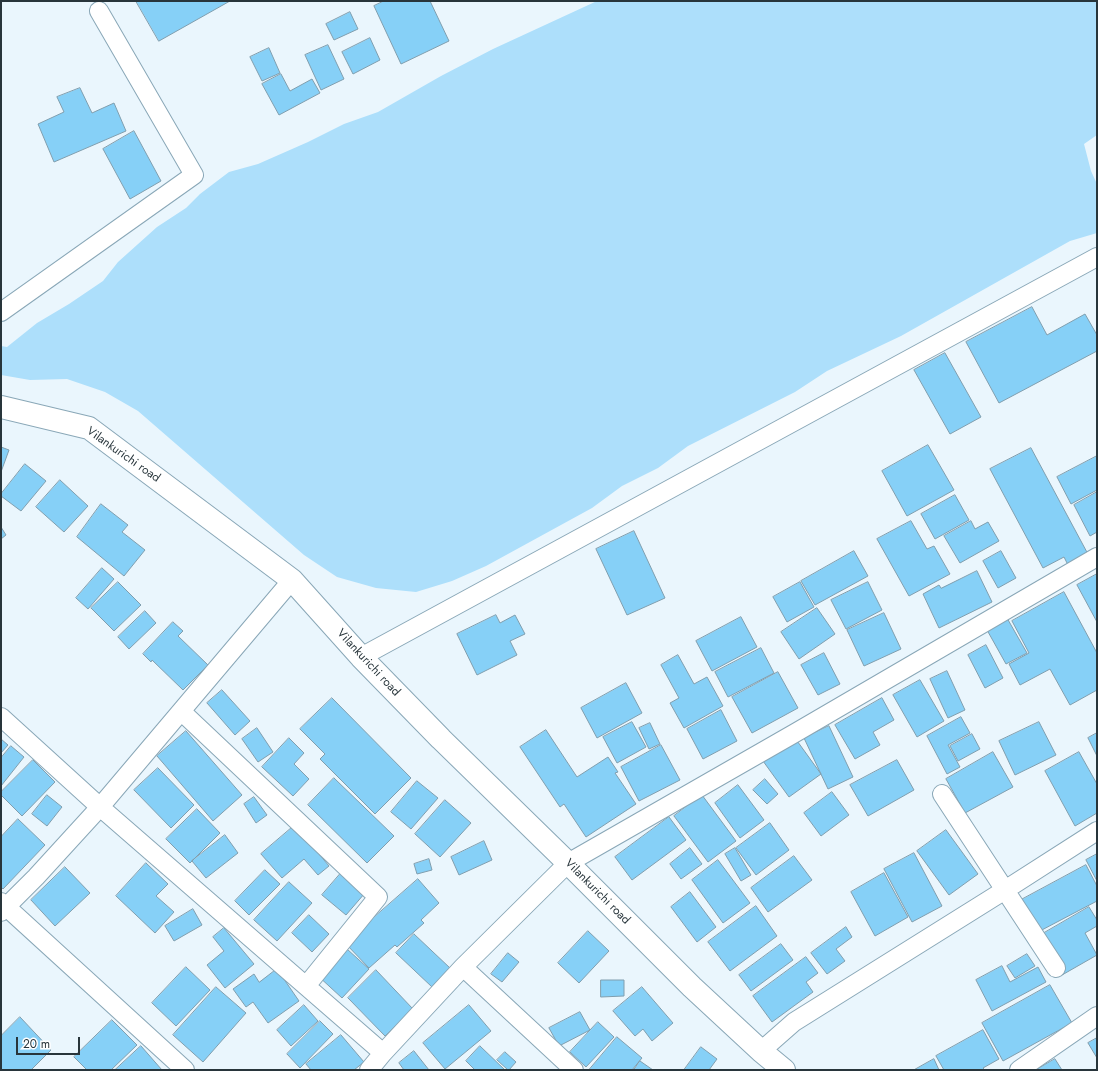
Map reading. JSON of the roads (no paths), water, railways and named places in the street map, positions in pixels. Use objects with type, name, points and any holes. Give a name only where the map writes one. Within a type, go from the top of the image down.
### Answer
[{"type":"main road","name":"Vilankurichi road","points":[[1,407],[89,428],[292,580],[361,657],[441,739],[692,987],[761,1051],[784,1070]]},
{"type":"street","points":[[1,312],[194,175],[100,10]]},
{"type":"street","points":[[361,657],[1097,258]]},
{"type":"street","points":[[369,1070],[463,967],[568,863],[802,729],[1097,556]]},
{"type":"street","points":[[185,1070],[3,907],[36,877],[100,807],[182,712],[292,580]]},
{"type":"street","points":[[182,712],[378,897],[306,986]]},
{"type":"street","points":[[1,717],[100,807],[383,1054]]},
{"type":"street","points":[[942,794],[1056,968]]},
{"type":"street","points":[[761,1051],[794,1022],[1097,831]]},
{"type":"street","points":[[463,967],[574,1070]]},
{"type":"street","points":[[1019,1070],[1097,1016]]}]
